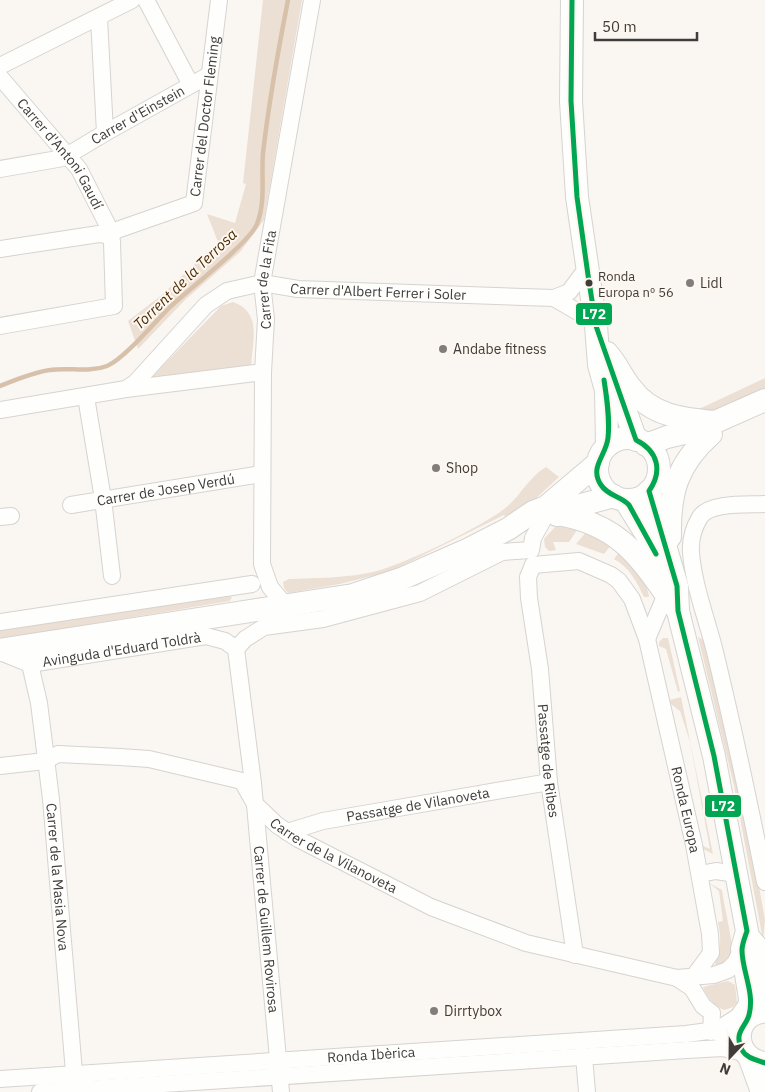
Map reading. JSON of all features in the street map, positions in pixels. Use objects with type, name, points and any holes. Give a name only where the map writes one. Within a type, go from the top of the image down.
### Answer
[{"type":"street","points":[[0,66],[132,0]]},
{"type":"street","points":[[146,0],[192,85]]},
{"type":"street","name":"Carrer del Doctor Fleming","points":[[110,236],[117,230],[194,203],[219,0]]},
{"type":"street","name":"Carrer de la Fita","points":[[286,606],[270,588],[262,564],[263,372],[266,319],[262,283],[312,0]]},
{"type":"street","points":[[572,0],[571,101],[577,197],[603,359],[606,390],[603,455],[599,481],[604,489],[620,498],[653,546],[674,608],[714,756],[736,874],[753,948],[754,1010],[739,1039],[762,1092]]},
{"type":"street","points":[[99,18],[105,133]]},
{"type":"street","name":"Carrer d'Einstein","points":[[70,157],[73,152],[105,133],[209,75]]},
{"type":"street","name":"Carrer d'Antoni Gaudí","points":[[0,76],[79,169],[107,224],[110,236],[114,306],[0,326]]},
{"type":"street","points":[[0,169],[70,157]]},
{"type":"street","points":[[0,249],[99,234],[110,236]]},
{"type":"street","points":[[554,298],[569,292],[587,268]]},
{"type":"street","name":"Carrer d'Albert Ferrer i Soler","points":[[126,390],[206,305],[227,290],[262,283],[298,289],[554,298]]},
{"type":"street","points":[[554,298],[596,324]]},
{"type":"street","points":[[603,359],[616,363],[630,388],[649,405],[672,416],[713,428]]},
{"type":"street","points":[[603,359],[641,442],[656,459],[654,482],[663,543],[668,553],[677,586],[674,608],[648,639]]},
{"type":"street","points":[[532,558],[533,538],[545,515],[592,441],[603,359]]},
{"type":"street","points":[[0,410],[126,390],[263,372]]},
{"type":"street","points":[[86,397],[103,499],[112,576]]},
{"type":"street","points":[[545,515],[620,498],[640,497],[677,452],[740,412],[765,400]]},
{"type":"street","points":[[545,515],[546,507],[620,439],[641,442],[654,441],[713,428]]},
{"type":"street","points":[[668,553],[671,503],[676,480],[685,462],[713,428]]},
{"type":"street","name":"Carrer de Josep Verdú","points":[[71,505],[262,474]]},
{"type":"street","points":[[765,504],[715,507],[707,510],[701,515],[694,529],[691,544],[697,587],[713,641],[737,740],[765,882]]},
{"type":"street","points":[[545,515],[596,524],[623,541],[635,553],[674,608],[713,641]]},
{"type":"street","name":"Avinguda d'Eduard Toldrà","points":[[0,651],[353,595],[401,579],[469,549],[508,528],[545,515]]},
{"type":"street","name":"Avinguda d'Eduard Toldrà","points":[[0,651],[30,664],[206,636],[225,641],[236,649],[245,639],[264,627],[324,619],[420,593],[502,552],[532,558]]},
{"type":"street","name":"Ronda Europa","points":[[532,558],[580,561],[611,575],[619,581],[632,599],[648,639],[700,874],[710,934],[711,953],[694,976]]},
{"type":"street","name":"Passatge de Ribes","points":[[532,558],[528,586],[540,669],[549,782],[575,955]]},
{"type":"street","name":"Carrer de la Fita","points":[[238,613],[262,564]]},
{"type":"street","points":[[0,622],[252,584]]},
{"type":"street","name":"Avinguda d'Eduard Toldrà","points":[[261,609],[324,619]]},
{"type":"street","name":"Carrer de Guillem Rovirosa","points":[[236,649],[254,804],[280,1084]]},
{"type":"street","name":"Carrer de la Masia Nova","points":[[30,664],[39,703],[76,1086]]},
{"type":"street","name":"Carrer de la Vilanoveta","points":[[0,766],[45,761],[58,754],[150,759],[242,781],[254,804],[287,832],[346,865],[431,907],[526,943],[575,955],[677,978],[714,975],[728,970],[753,948]]},
{"type":"street","name":"Passatge de Vilanoveta","points":[[287,832],[323,821],[549,782]]},
{"type":"street","points":[[700,874],[716,871],[736,874]]},
{"type":"street","name":"Carrer de la Vilanoveta","points":[[677,978],[692,988],[703,1006],[712,1013],[716,1031]]},
{"type":"street","points":[[716,1031],[754,1010]]},
{"type":"street","name":"Ronda Ibèrica","points":[[40,1092],[278,1060],[716,1031]]},
{"type":"street","name":"Ronda Ibèrica","points":[[0,1079],[76,1086],[280,1084],[584,1056],[724,1048],[749,1059]]},
{"type":"street","points":[[584,1056],[587,1092]]},
{"type":"shaded area","points":[[263,0],[302,0],[264,220],[240,252],[186,299],[138,349],[128,321],[163,294],[218,242],[207,214],[235,223],[246,184],[243,183]]},
{"type":"shaded area","points":[[233,302],[249,313],[252,321],[254,338],[251,368],[150,379],[221,306]]},
{"type":"shaded area","points":[[765,378],[765,391],[753,399],[702,414],[699,409]]},
{"type":"shaded area","points":[[546,467],[559,477],[533,501],[506,518],[504,515],[391,571],[340,584],[288,593],[284,588],[283,582],[289,579],[363,574],[386,568],[420,555],[500,512],[513,501],[533,477]]},
{"type":"shaded area","points":[[556,526],[579,527],[569,542],[553,542],[556,550],[549,551],[545,547],[544,539]]},
{"type":"shaded area","points":[[588,530],[612,544],[604,554],[576,544]]},
{"type":"shaded area","points":[[620,551],[638,572],[645,584],[649,597],[644,597],[628,571],[614,559]]},
{"type":"shaded area","points":[[227,595],[232,597],[230,601],[0,639],[0,628]]},
{"type":"shaded area","points":[[698,637],[705,641],[747,819],[765,920],[763,940],[734,786]]},
{"type":"shaded area","points":[[663,638],[668,638],[680,691],[678,692],[666,649],[659,646],[659,642]]},
{"type":"shaded area","points":[[681,697],[713,854],[703,849],[701,845],[710,849],[690,742],[680,711],[671,704],[670,700]]},
{"type":"shaded area","points":[[709,883],[722,890],[732,945],[728,958],[717,966],[715,964],[720,943],[718,922],[723,921],[719,891]]},
{"type":"shaded area","points":[[728,981],[735,985],[737,1002],[733,1007],[724,1010],[711,1001],[703,987]]},
{"type":"waterway","name":"Torrent de la Terrosa","points":[[0,386],[44,371],[93,369],[107,366],[114,362],[170,307],[231,254],[252,232],[260,215],[265,134],[288,0]]},
{"type":"transit line","name":"L72","points":[[572,0],[571,101],[577,197],[596,326],[636,440],[649,450],[656,462],[656,476],[649,491],[677,586],[678,611],[714,756],[747,931],[742,950],[750,1007],[749,1015],[739,1034],[739,1039],[742,1050],[746,1055],[765,1063]]},
{"type":"transit line","name":"L72","points":[[604,380],[609,431],[607,444],[597,467],[598,479],[607,492],[629,505],[656,554]]},
{"type":"place","name":"Ronda Europa nº 56","points":[[589,283]]},
{"type":"place","name":"Lidl","points":[[690,283]]},
{"type":"place","name":"Andabe fitness","points":[[443,349]]},
{"type":"place","name":"Shop","points":[[436,468]]},
{"type":"place","name":"Dirrtybox","points":[[434,1011]]}]
